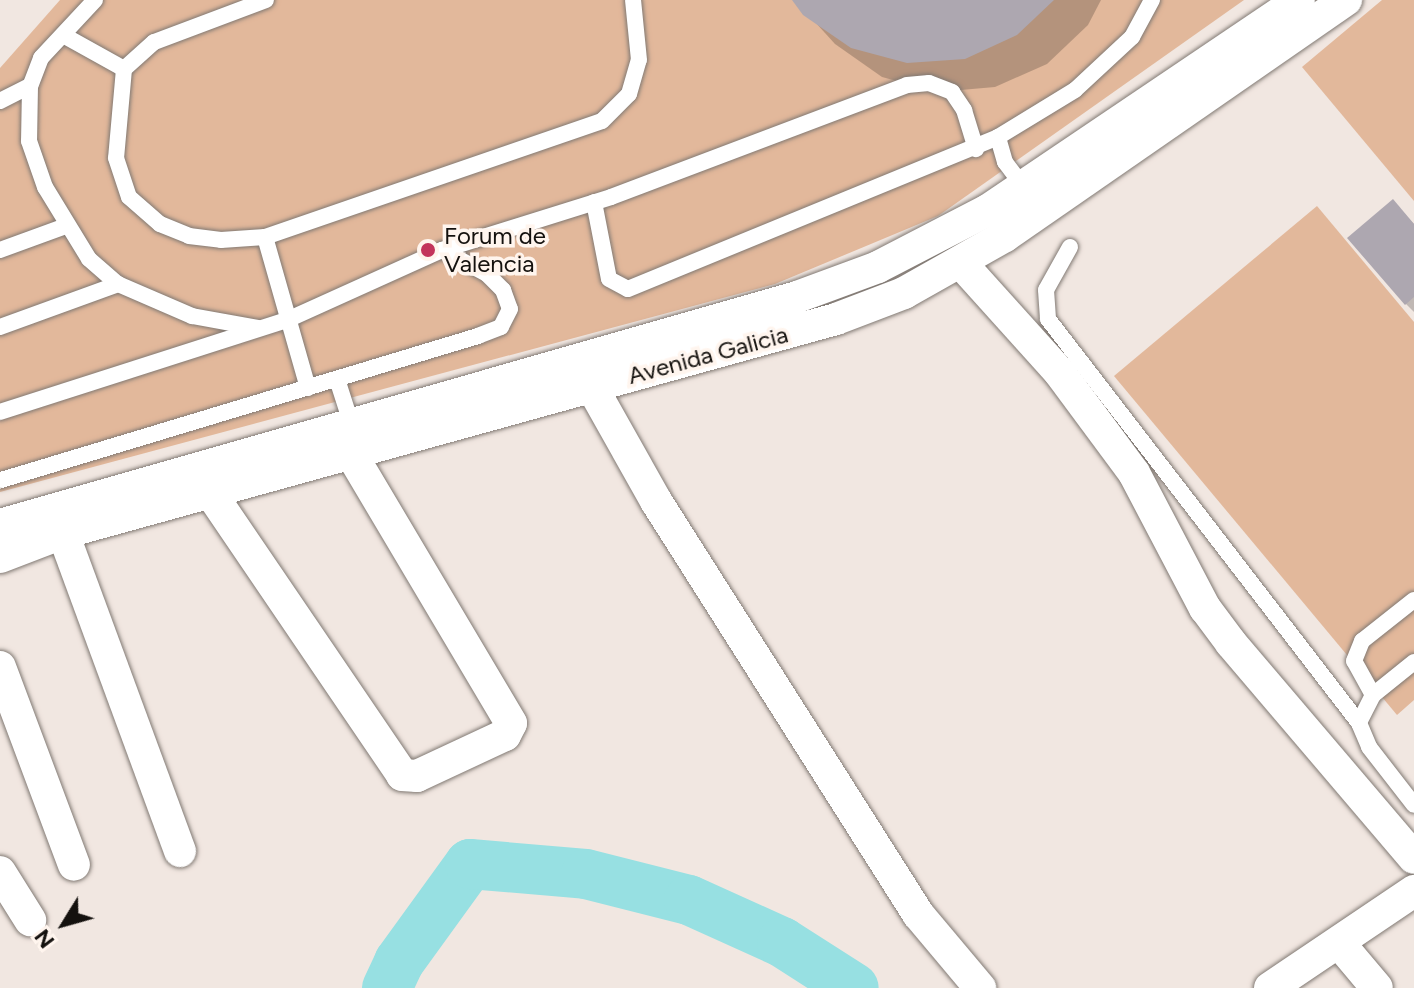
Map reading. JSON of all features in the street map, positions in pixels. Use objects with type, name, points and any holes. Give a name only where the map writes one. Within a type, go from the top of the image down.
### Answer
[{"type":"street","name":"Avenida Galicia","points":[[0,525],[351,440],[592,387],[836,319],[904,293],[961,263],[1241,57],[1299,0]]},
{"type":"street","name":"Avenida Galicia","points":[[0,557],[63,533],[210,492],[351,440],[797,297],[939,239],[1241,57],[1346,0]]},
{"type":"street","points":[[961,263],[1060,373],[1134,473],[1205,608],[1231,643],[1414,858]]},
{"type":"street","points":[[592,387],[656,501],[918,914],[980,988]]},
{"type":"street","points":[[210,492],[402,775],[417,776],[505,735],[511,723],[351,440]]},
{"type":"street","points":[[63,533],[180,851]]},
{"type":"street","points":[[0,667],[74,865]]},
{"type":"street","points":[[0,872],[30,920]]},
{"type":"street","points":[[1270,988],[1340,944],[1414,891]]},
{"type":"street","points":[[1340,944],[1377,988]]},
{"type":"lane","points":[[95,0],[41,58],[30,86],[29,141],[66,226],[89,259],[118,284],[192,316],[260,328]]},
{"type":"lane","points":[[266,0],[154,42],[124,69],[116,158],[129,197],[160,224],[189,236],[265,237],[602,121],[629,94],[639,60],[633,0]]},
{"type":"lane","points":[[594,202],[609,279],[628,289],[976,149],[998,137],[1075,90],[1132,37],[1152,0]]},
{"type":"lane","points":[[63,35],[124,69]]},
{"type":"lane","points":[[0,412],[287,320],[442,250],[594,202],[907,85],[929,83],[952,92],[964,110],[976,149]]},
{"type":"lane","points":[[0,101],[30,86]]},
{"type":"lane","points":[[998,137],[1005,162],[1023,186]]},
{"type":"lane","points":[[0,250],[66,226]]},
{"type":"lane","points":[[265,237],[308,388]]},
{"type":"lane","points":[[1070,247],[1046,290],[1048,319],[1359,723],[1369,747],[1414,805]]},
{"type":"lane","points":[[0,480],[501,327],[510,309],[503,290],[467,259],[442,250]]},
{"type":"lane","points":[[0,327],[118,284]]},
{"type":"lane","points":[[337,379],[351,440]]},
{"type":"lane","points":[[1373,695],[1354,661],[1362,641],[1414,600]]},
{"type":"lane","points":[[1359,723],[1373,695],[1414,662]]},
{"type":"shaded area","name":"Forum de Valencia","points":[[60,0],[1244,0],[938,216],[775,284],[0,492],[0,68]]},
{"type":"shaded area","points":[[1382,0],[1414,0],[1414,201],[1302,67]]},
{"type":"shaded area","points":[[1317,206],[1414,322],[1414,700],[1397,715],[1114,376]]},
{"type":"building","points":[[792,0],[1054,0],[1017,35],[965,59],[907,63],[851,48],[803,15]]},
{"type":"building","points":[[1393,199],[1414,224],[1414,297],[1405,305],[1347,238]]},
{"type":"waterway","points":[[387,988],[399,962],[470,864],[586,874],[689,900],[782,942],[854,988]]},
{"type":"place","name":"Forum de Valencia","points":[[428,250]]}]
